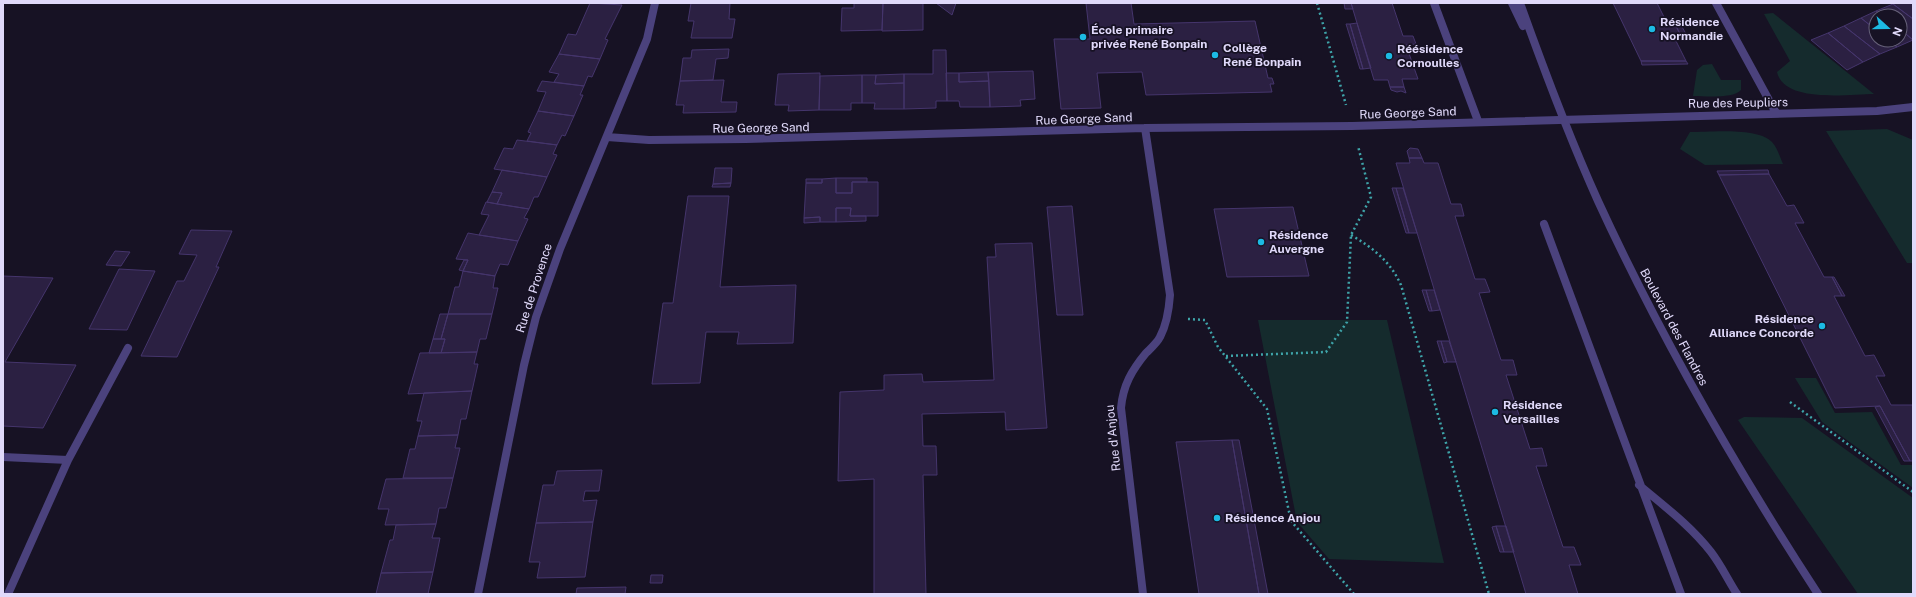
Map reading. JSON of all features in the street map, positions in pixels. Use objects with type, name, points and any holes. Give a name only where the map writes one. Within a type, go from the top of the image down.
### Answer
[{"type":"street","name":"Rue de Provence","points":[[478,594],[524,365],[536,317],[560,249],[647,38],[656,3]]},
{"type":"street","points":[[1434,3],[1478,121]]},
{"type":"street","name":"Boulevard des Flandres","points":[[1512,3],[1537,56],[1617,243],[1667,342],[1731,454],[1818,594]]},
{"type":"street","name":"Boulevard des Flandres","points":[[1520,3],[1537,56]]},
{"type":"street","points":[[1716,3],[1776,113]]},
{"type":"street","name":"Rue des Peupliers","points":[[1563,118],[1895,110],[1913,107]]},
{"type":"street","name":"Rue George Sand","points":[[607,137],[649,140],[746,139],[1145,128],[1352,126],[1563,118]]},
{"type":"street","name":"Rue d'Anjou","points":[[1143,594],[1121,408],[1127,378],[1159,339],[1168,317],[1170,295],[1145,128]]},
{"type":"street","points":[[1544,224],[1639,486],[1680,594]]},
{"type":"street","points":[[8,594],[68,460],[128,348]]},
{"type":"street","points":[[3,457],[68,460]]},
{"type":"street","points":[[1639,486],[1680,518],[1696,535],[1712,553],[1737,594]]},
{"type":"path","points":[[1226,356],[1326,352],[1347,322],[1351,235],[1371,197],[1317,3]]},
{"type":"path","points":[[1351,235],[1381,253],[1396,272],[1401,285],[1489,594]]},
{"type":"path","points":[[1168,317],[1205,320],[1218,348],[1226,356],[1267,409],[1291,522],[1354,594]]},
{"type":"path","points":[[1790,402],[1913,492]]},
{"type":"green space","points":[[1773,13],[1874,94],[1819,95],[1804,93],[1792,89],[1782,82],[1777,72],[1790,61],[1764,14]]},
{"type":"green space","points":[[1712,64],[1721,80],[1741,80],[1741,90],[1732,95],[1725,96],[1693,96],[1697,70],[1703,65]]},
{"type":"green space","points":[[1887,129],[1913,140],[1913,263],[1907,263],[1826,131]]},
{"type":"green space","points":[[1733,131],[1756,134],[1765,137],[1774,144],[1783,164],[1705,165],[1680,149],[1690,132]]},
{"type":"green space","points":[[1258,320],[1387,320],[1444,563],[1329,559],[1297,522]]},
{"type":"green space","points":[[1795,378],[1816,378],[1835,413],[1872,412],[1901,465],[1913,465],[1913,488],[1822,422]]},
{"type":"green space","points":[[1744,417],[1802,418],[1913,498],[1913,594],[1858,594],[1738,420]]},
{"type":"building","points":[[590,3],[622,5],[605,39],[608,40],[600,59],[559,54],[568,34],[576,35]]},
{"type":"building","points":[[691,3],[730,3],[729,19],[735,19],[732,38],[691,38],[694,21],[688,21]]},
{"type":"building","points":[[854,3],[883,3],[882,30],[841,31],[842,8],[854,8]]},
{"type":"building","points":[[883,3],[923,3],[923,30],[882,31]]},
{"type":"building","points":[[936,3],[956,3],[952,15]]},
{"type":"building","points":[[1086,3],[1131,3],[1134,24],[1255,21],[1268,78],[1272,78],[1274,84],[1270,84],[1272,92],[1146,95],[1142,72],[1097,73],[1101,108],[1061,109],[1054,39],[1090,39]]},
{"type":"building","points":[[1344,3],[1351,3],[1353,9],[1345,9]]},
{"type":"building","name":"Réésidence Cornoulles","points":[[1351,3],[1392,3],[1403,36],[1413,36],[1416,44],[1406,45],[1418,79],[1402,79],[1404,87],[1390,87],[1388,80],[1374,80]]},
{"type":"building","name":"Résidence Normandie","points":[[1613,3],[1657,3],[1666,21],[1674,21],[1680,34],[1673,35],[1686,61],[1641,61]]},
{"type":"building","points":[[1913,3],[1913,19],[1908,15],[1908,8],[1898,8],[1893,4]]},
{"type":"building","points":[[1893,4],[1898,8],[1883,8]]},
{"type":"building","points":[[1868,15],[1868,24],[1861,18]]},
{"type":"building","points":[[1908,15],[1913,19],[1913,40],[1908,36]]},
{"type":"building","points":[[1861,18],[1868,24],[1868,45],[1844,26]]},
{"type":"building","points":[[1357,23],[1371,68],[1363,69],[1350,24]]},
{"type":"building","points":[[1346,24],[1350,24],[1363,69],[1360,69]]},
{"type":"building","points":[[1675,24],[1681,25],[1686,34],[1680,34]]},
{"type":"building","points":[[1844,26],[1868,45],[1868,48],[1872,48],[1880,54],[1863,62],[1828,33]]},
{"type":"building","points":[[1828,33],[1863,62],[1847,70],[1811,40]]},
{"type":"building","points":[[1908,36],[1913,40],[1908,42]]},
{"type":"building","points":[[1872,48],[1895,48],[1880,54]]},
{"type":"building","points":[[729,49],[728,58],[716,59],[713,80],[680,81],[683,58],[691,58],[692,50]]},
{"type":"building","points":[[933,50],[946,50],[947,101],[936,101],[936,108],[904,109],[904,74],[933,74]]},
{"type":"building","points":[[559,54],[600,59],[592,77],[588,76],[584,86],[554,82],[559,74],[549,72]]},
{"type":"building","points":[[1641,61],[1686,61],[1688,64],[1642,65]]},
{"type":"building","points":[[1033,71],[1035,99],[1020,100],[1021,106],[990,107],[988,72]]},
{"type":"building","points":[[988,72],[989,81],[959,82],[959,73]]},
{"type":"building","points":[[820,73],[819,110],[788,111],[789,105],[775,105],[778,74]]},
{"type":"building","points":[[946,73],[959,73],[959,82],[989,81],[990,107],[960,107],[959,101],[947,101]]},
{"type":"building","points":[[904,74],[904,83],[875,84],[876,75]]},
{"type":"building","points":[[862,75],[876,75],[875,84],[904,83],[904,109],[874,109],[875,103],[862,103]]},
{"type":"building","points":[[862,75],[862,103],[851,103],[851,110],[819,110],[820,76]]},
{"type":"building","points":[[724,80],[721,102],[737,102],[736,112],[683,113],[684,105],[676,105],[680,81]]},
{"type":"building","points":[[542,81],[584,86],[580,95],[583,95],[574,116],[538,111],[546,92],[537,91]]},
{"type":"building","points":[[1390,87],[1404,87],[1406,93],[1391,90]]},
{"type":"building","points":[[538,111],[574,116],[565,136],[562,135],[557,145],[527,141],[531,133],[528,132]]},
{"type":"building","points":[[517,140],[557,145],[553,154],[557,155],[547,177],[494,169],[504,148],[513,149]]},
{"type":"building","points":[[1410,148],[1418,149],[1422,158],[1409,158],[1407,151]]},
{"type":"building","name":"Résidence Versailles","points":[[1409,158],[1422,158],[1424,163],[1438,163],[1451,204],[1461,204],[1464,216],[1455,216],[1475,279],[1485,279],[1490,292],[1479,293],[1501,360],[1513,360],[1517,375],[1506,375],[1530,449],[1542,448],[1547,466],[1536,466],[1563,547],[1574,547],[1581,565],[1569,565],[1578,594],[1526,594],[1396,163],[1410,163]]},
{"type":"building","points":[[715,168],[732,168],[731,183],[713,184]]},
{"type":"building","points":[[502,170],[547,177],[538,197],[534,197],[529,209],[497,204],[502,193],[492,192]]},
{"type":"building","points":[[1768,170],[1769,174],[1719,175],[1717,171]]},
{"type":"building","name":"Résidence Alliance Concorde","points":[[1769,174],[1787,206],[1794,205],[1804,223],[1795,223],[1824,277],[1832,277],[1842,296],[1834,296],[1865,356],[1874,355],[1885,376],[1876,376],[1891,405],[1913,405],[1913,461],[1910,461],[1880,406],[1835,408],[1719,175]]},
{"type":"building","points":[[836,178],[836,193],[852,193],[852,182],[878,182],[878,216],[850,216],[851,208],[836,208],[836,222],[820,222],[820,217],[804,218],[806,183],[822,183],[822,179]]},
{"type":"building","points":[[836,178],[867,178],[867,182],[852,182],[852,193],[836,193]]},
{"type":"building","points":[[806,179],[822,179],[822,183],[806,183]]},
{"type":"building","points":[[731,183],[730,187],[712,187],[713,184]]},
{"type":"building","points":[[1392,188],[1396,188],[1409,233],[1406,233]]},
{"type":"building","points":[[1396,188],[1403,188],[1417,233],[1409,233]]},
{"type":"building","points":[[492,192],[502,193],[497,204],[487,202]]},
{"type":"building","points":[[688,196],[729,196],[720,287],[796,285],[793,343],[737,344],[739,332],[706,332],[700,383],[652,384],[663,303],[673,303]]},
{"type":"building","points":[[486,202],[529,209],[524,218],[528,219],[518,241],[479,235],[489,215],[481,214]]},
{"type":"building","points":[[1072,206],[1083,315],[1057,315],[1047,207]]},
{"type":"building","name":"Résidence Auvergne","points":[[1293,207],[1309,276],[1227,277],[1214,209]]},
{"type":"building","points":[[836,208],[851,208],[850,216],[866,216],[866,221],[836,222]]},
{"type":"building","points":[[820,217],[820,222],[804,223],[804,218]]},
{"type":"building","points":[[191,230],[232,231],[216,267],[219,267],[177,357],[141,356],[177,281],[184,281],[197,255],[179,254]]},
{"type":"building","points":[[468,233],[518,241],[508,265],[500,264],[495,276],[463,271],[468,260],[456,259]]},
{"type":"building","points":[[1032,243],[1047,428],[1006,430],[1005,412],[922,414],[923,446],[936,446],[937,475],[923,475],[926,594],[874,594],[874,479],[838,481],[840,392],[884,390],[884,375],[922,374],[923,382],[994,380],[987,257],[996,257],[995,244]]},
{"type":"building","points":[[115,251],[130,252],[121,266],[106,265]]},
{"type":"building","points":[[464,260],[468,260],[463,271],[459,270]]},
{"type":"building","points":[[119,269],[155,271],[127,330],[89,329]]},
{"type":"building","points":[[463,271],[495,276],[493,288],[498,288],[492,314],[448,314],[455,287],[459,287]]},
{"type":"building","points":[[3,276],[53,278],[5,362],[76,365],[43,428],[3,426]]},
{"type":"building","points":[[1832,277],[1834,277],[1845,296],[1842,296]]},
{"type":"building","points":[[1422,290],[1426,290],[1432,311],[1429,311]]},
{"type":"building","points":[[1426,290],[1434,290],[1440,310],[1432,311]]},
{"type":"building","points":[[440,314],[448,314],[441,339],[433,339]]},
{"type":"building","points":[[448,314],[492,314],[486,339],[480,339],[477,352],[441,353],[445,339],[441,339]]},
{"type":"building","points":[[433,339],[445,339],[441,353],[429,353]]},
{"type":"building","points":[[1437,341],[1441,341],[1447,362],[1444,363]]},
{"type":"building","points":[[1441,341],[1449,341],[1456,362],[1447,362]]},
{"type":"building","points":[[477,352],[474,364],[478,364],[472,391],[408,394],[420,353]]},
{"type":"building","points":[[472,391],[466,419],[461,419],[458,435],[418,436],[422,421],[417,421],[424,393]]},
{"type":"building","points":[[1880,406],[1910,461],[1904,461],[1875,407]]},
{"type":"building","points":[[458,435],[455,448],[460,448],[453,478],[403,478],[410,449],[415,449],[418,436]]},
{"type":"building","name":"Résidence Anjou","points":[[1232,440],[1259,594],[1199,594],[1176,442]]},
{"type":"building","points":[[1232,440],[1239,440],[1268,594],[1259,594]]},
{"type":"building","points":[[602,470],[599,491],[585,491],[583,501],[597,500],[593,522],[536,523],[543,485],[554,485],[557,471]]},
{"type":"building","points":[[453,478],[446,508],[439,508],[436,524],[385,525],[389,509],[378,509],[386,479]]},
{"type":"building","points":[[593,522],[585,577],[537,578],[540,562],[529,562],[536,523]]},
{"type":"building","points":[[436,524],[432,538],[440,538],[433,572],[381,573],[390,540],[393,540],[396,525]]},
{"type":"building","points":[[1496,526],[1504,552],[1500,552],[1492,527]]},
{"type":"building","points":[[1496,526],[1506,526],[1514,552],[1504,552]]},
{"type":"building","points":[[433,572],[428,594],[376,594],[381,573]]},
{"type":"building","points":[[651,575],[663,575],[662,583],[650,583]]},
{"type":"building","points":[[626,587],[625,594],[576,594],[577,588]]},
{"type":"place","name":"Résidence Normandie","points":[[1652,29]]},
{"type":"place","name":"École primaire privée René Bonpain","points":[[1083,37]]},
{"type":"place","name":"Collège René Bonpain","points":[[1215,55]]},
{"type":"place","name":"Réésidence Cornoulles","points":[[1389,56]]},
{"type":"place","name":"Résidence Auvergne","points":[[1261,242]]},
{"type":"place","name":"Résidence Alliance Concorde","points":[[1822,326]]},
{"type":"place","name":"Résidence Versailles","points":[[1495,412]]},
{"type":"place","name":"Résidence Anjou","points":[[1217,518]]}]
